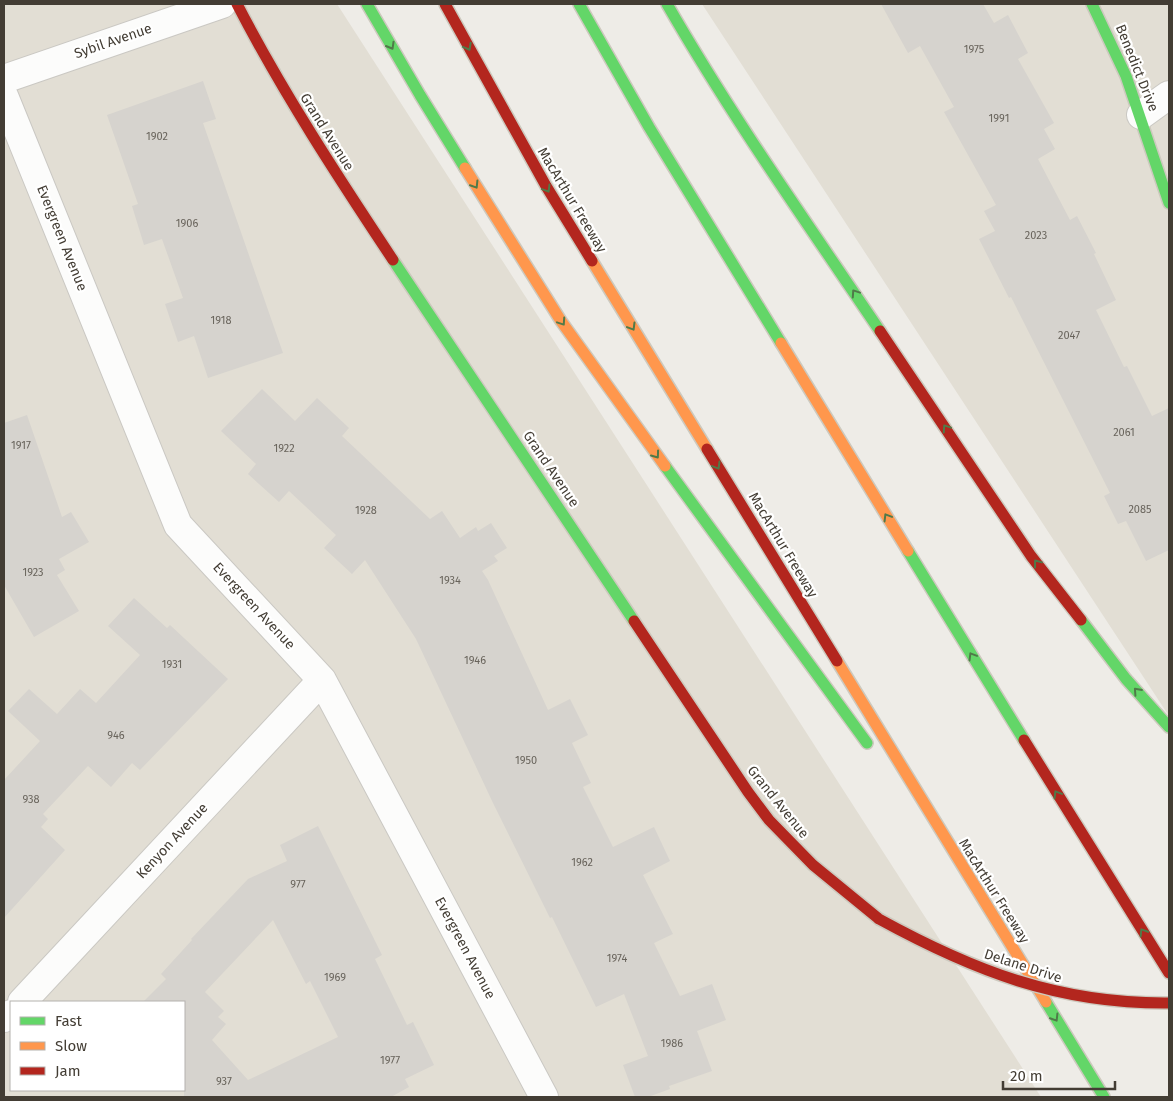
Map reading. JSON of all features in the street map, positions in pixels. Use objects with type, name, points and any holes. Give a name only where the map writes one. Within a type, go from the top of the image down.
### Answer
[{"type":"main road","name":"Grand Avenue","points":[[238,4],[265,58],[338,177],[748,792],[776,828],[803,857],[841,891],[878,919]]},
{"type":"main road","points":[[366,4],[430,112],[561,321],[872,750]]},
{"type":"main road","name":"MacArthur Freeway","points":[[445,4],[546,186],[1104,1097]]},
{"type":"main road","points":[[579,4],[649,127],[1087,843],[1169,973]]},
{"type":"main road","points":[[667,4],[697,56],[746,132],[1032,556],[1126,679],[1169,727]]},
{"type":"main road","name":"Benedict Drive","points":[[1092,4],[1102,22],[1141,115],[1169,203]]},
{"type":"main road","points":[[907,798],[983,902]]},
{"type":"main road","name":"Delane Drive","points":[[878,919],[940,952],[989,972],[1059,994],[1113,1001],[1169,1003]]},
{"type":"street","name":"Sybil Avenue","points":[[4,79],[222,4]]},
{"type":"street","points":[[1141,115],[1169,95]]},
{"type":"street","name":"Evergreen Avenue","points":[[4,96],[178,525],[322,680],[544,1097]]},
{"type":"street","name":"Kenyon Avenue","points":[[23,1001],[322,680]]},
{"type":"shaded area","points":[[4,4],[337,4],[1041,1097],[4,1097]]},
{"type":"shaded area","points":[[702,4],[1169,4],[1169,716]]},
{"type":"building","points":[[881,4],[983,4],[994,23],[1008,15],[1028,53],[1018,59],[1054,123],[1044,129],[1055,149],[1038,159],[1070,220],[1077,216],[1096,253],[1094,254],[1116,300],[1096,310],[1124,367],[1127,366],[1152,416],[1169,408],[1169,550],[1146,561],[1126,521],[1118,524],[1104,496],[1110,493],[1011,297],[1009,298],[979,239],[995,231],[984,211],[996,205],[944,112],[954,107],[920,46],[908,53]]},
{"type":"building","points":[[203,81],[216,119],[203,123],[283,353],[208,378],[194,336],[178,342],[165,304],[183,298],[162,239],[144,245],[132,206],[138,204],[107,115]]},
{"type":"building","points":[[262,389],[295,421],[317,398],[349,428],[342,436],[430,519],[442,511],[460,538],[476,527],[478,531],[491,523],[507,548],[494,556],[498,561],[482,571],[488,580],[548,710],[570,699],[588,735],[572,743],[591,783],[583,787],[613,847],[654,827],[670,861],[643,875],[673,934],[654,943],[680,996],[712,984],[726,1020],[697,1031],[712,1071],[669,1086],[670,1089],[648,1097],[635,1097],[623,1065],[648,1056],[624,994],[596,1007],[493,803],[416,639],[365,560],[352,574],[324,548],[336,535],[289,491],[279,502],[248,474],[256,464],[221,431]]},
{"type":"building","points":[[27,415],[62,517],[71,512],[89,542],[59,559],[65,570],[57,575],[79,611],[34,637],[4,585],[4,423]]},
{"type":"building","points":[[134,598],[167,628],[170,625],[228,679],[140,770],[132,763],[111,787],[88,766],[43,814],[48,819],[41,827],[65,850],[4,918],[4,780],[40,741],[8,711],[29,689],[57,714],[80,689],[96,703],[140,655],[108,626]]},
{"type":"building","points":[[318,826],[382,955],[375,959],[407,1025],[413,1022],[434,1065],[405,1079],[409,1087],[391,1097],[184,1097],[185,1001],[144,1001],[166,979],[161,974],[191,939],[248,879],[287,861],[280,845]],"holes":[[[273,920],[306,984],[310,981],[338,1037],[248,1080],[212,1040],[226,1024],[218,1017],[224,1011],[205,992]]]},
{"type":"traffic: fast","points":[[367,4],[465,168]]},
{"type":"traffic: fast","points":[[579,4],[649,127],[781,343]]},
{"type":"traffic: fast","points":[[667,4],[717,88],[880,331]]},
{"type":"traffic: fast","points":[[1092,4],[1126,76],[1169,203]]},
{"type":"traffic: fast","points":[[393,260],[634,621]]},
{"type":"traffic: fast","points":[[665,466],[867,743]]},
{"type":"traffic: fast","points":[[908,551],[1024,740]]},
{"type":"traffic: fast","points":[[1081,620],[1126,679],[1169,727]]},
{"type":"traffic: fast","points":[[1046,1002],[1104,1097]]},
{"type":"traffic: slow","points":[[465,168],[561,321],[665,466]]},
{"type":"traffic: slow","points":[[592,261],[707,449]]},
{"type":"traffic: slow","points":[[781,343],[908,551]]},
{"type":"traffic: slow","points":[[837,661],[1046,1002]]},
{"type":"traffic: jam","points":[[237,4],[292,102],[393,260]]},
{"type":"traffic: jam","points":[[445,4],[546,186],[592,261]]},
{"type":"traffic: jam","points":[[880,331],[1031,556],[1081,620]]},
{"type":"traffic: jam","points":[[707,449],[837,661]]},
{"type":"traffic: jam","points":[[634,621],[748,792],[769,820],[813,865],[879,919]]},
{"type":"traffic: jam","points":[[1024,740],[1169,973]]},
{"type":"traffic: jam","points":[[879,919],[949,954],[1018,981],[1054,991],[1091,998],[1129,1002],[1169,1003]]}]
